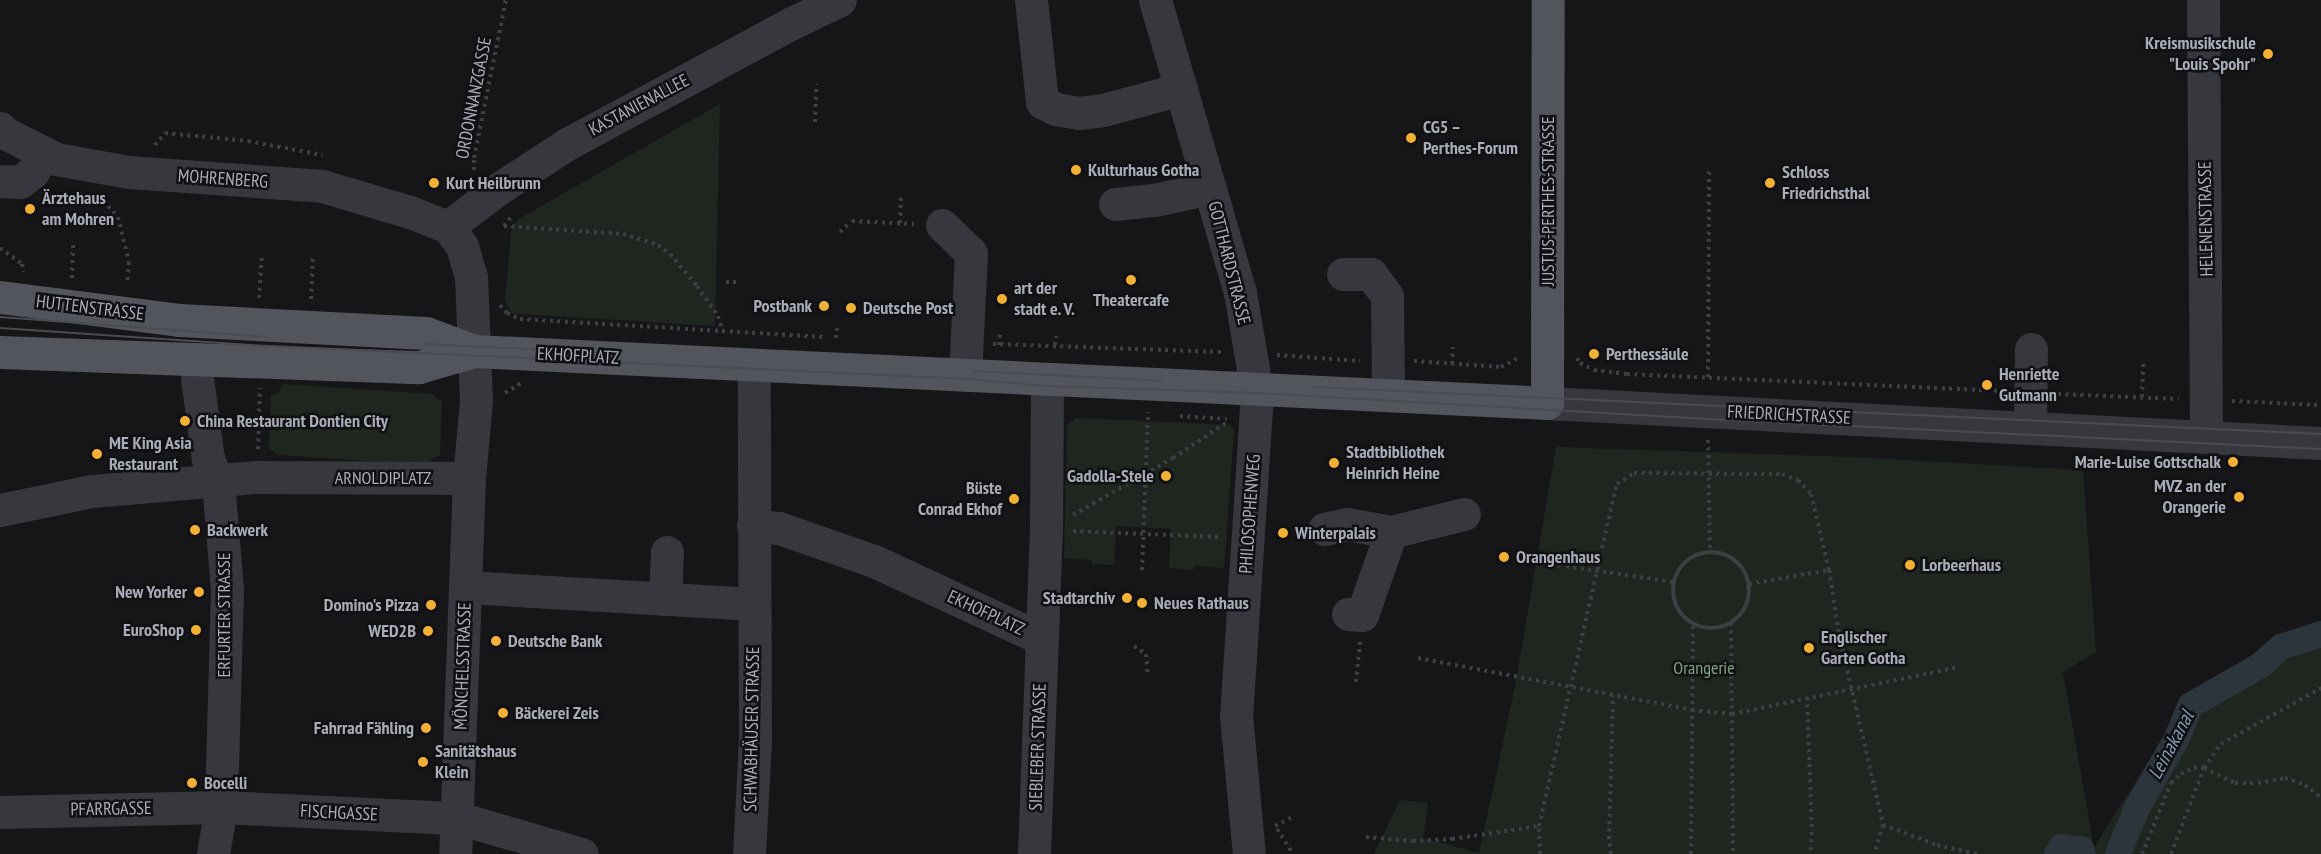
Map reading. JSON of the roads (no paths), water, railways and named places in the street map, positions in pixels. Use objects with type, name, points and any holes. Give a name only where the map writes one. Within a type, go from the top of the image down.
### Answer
[{"type":"main road","name":"JUSTUS-PERTHES-STRASSE","points":[[1547,403],[1548,0]]},
{"type":"main road","name":"HUTTENSTRASSE","points":[[0,297],[179,320],[426,333],[474,351]]},
{"type":"main road","name":"EKHOFPLATZ","points":[[474,351],[754,376],[965,375],[1256,388]]},
{"type":"main road","points":[[0,352],[185,367],[419,367],[474,351]]},
{"type":"main road","name":"FRIEDRICHSTRASSE","points":[[1256,388],[1547,403]]},
{"type":"street","name":"KASTANIENALLEE","points":[[448,227],[486,198],[567,144],[792,23],[840,0]]},
{"type":"street","points":[[1031,0],[1042,102],[1056,109],[1079,113],[1102,110],[1181,89]]},
{"type":"street","name":"GOTTHARDSTRASSE","points":[[1155,0],[1240,292],[1256,388]]},
{"type":"street","name":"HELENENSTRASSE","points":[[2203,0],[2206,437]]},
{"type":"street","name":"MOHRENBERG","points":[[0,128],[7,134],[56,159],[129,172],[322,186],[448,227]]},
{"type":"street","points":[[0,181],[20,183],[33,172],[41,152]]},
{"type":"street","points":[[1115,204],[1154,200],[1210,188]]},
{"type":"street","points":[[942,225],[971,253],[965,375]]},
{"type":"street","points":[[448,227],[462,246],[471,277],[476,400],[469,478]]},
{"type":"street","points":[[1342,273],[1371,274],[1387,296],[1388,395]]},
{"type":"street","points":[[2030,428],[2031,349]]},
{"type":"street","name":"ERFURTER STRASSE","points":[[185,367],[208,459],[218,482],[227,589],[221,807],[213,854]]},
{"type":"street","points":[[466,587],[753,604],[754,376]]},
{"type":"street","name":"EKHOFPLATZ","points":[[753,525],[779,528],[873,561],[1042,639],[1046,530],[1047,379]]},
{"type":"street","name":"PHILOSOPHENWEG","points":[[1249,854],[1236,715],[1249,538],[1256,388]]},
{"type":"street","name":"FRIEDRICHSTRASSE","points":[[1547,403],[2321,443]]},
{"type":"street","name":"ARNOLDIPLATZ","points":[[0,510],[92,491],[256,477],[469,478]]},
{"type":"street","name":"MÖNCHELSSTRASSE","points":[[455,854],[469,478]]},
{"type":"street","points":[[1324,529],[1347,524],[1391,532],[1464,514]]},
{"type":"street","points":[[1348,614],[1362,615],[1391,532]]},
{"type":"street","points":[[665,599],[667,552]]},
{"type":"street","name":"SCHWABHÄUSER STRASSE","points":[[749,854],[755,740],[753,604]]},
{"type":"street","name":"SIEBLEBER STRASSE","points":[[1034,854],[1042,639]]},
{"type":"street","name":"PFARRGASSE","points":[[0,812],[221,807]]},
{"type":"street","name":"FISCHGASSE","points":[[221,807],[458,818],[582,854]]},
{"type":"waterway","name":"Leinakanal","points":[[2118,854],[2137,808],[2176,740],[2191,705],[2261,665],[2281,647],[2321,634]]},
{"type":"waterway","name":"Leinakanal","points":[[2057,854],[2061,847],[2081,849],[2083,854]]},
{"type":"tram line","points":[[0,317],[265,337]]},
{"type":"tram line","points":[[0,328],[250,345],[968,379],[1047,386],[1257,393],[1708,419],[2321,449]]},
{"type":"tram line","points":[[424,344],[547,350]]},
{"type":"tram line","points":[[973,371],[1161,381]]},
{"type":"tram line","points":[[1314,387],[2321,434]]},
{"type":"place","name":"Kreismusikschule \"Louis Spohr\"","points":[[2268,54]]},
{"type":"place","name":"CG5 – Perthes-Forum","points":[[1411,138]]},
{"type":"place","name":"Kulturhaus Gotha","points":[[1076,170]]},
{"type":"place","name":"Kurt Heilbrunn","points":[[434,183]]},
{"type":"place","name":"Schloss Friedrichsthal","points":[[1770,183]]},
{"type":"place","name":"Ärztehaus am Mohren","points":[[30,209]]},
{"type":"place","name":"Theatercafe","points":[[1131,280]]},
{"type":"place","name":"art der stadt e. V.","points":[[1002,299]]},
{"type":"place","name":"Postbank","points":[[824,306]]},
{"type":"place","name":"Deutsche Post","points":[[851,308]]},
{"type":"place","name":"Perthessäule","points":[[1594,354]]},
{"type":"place","name":"Henriette Gutmann","points":[[1987,385]]},
{"type":"place","name":"China Restaurant Dontien City","points":[[185,421]]},
{"type":"place","name":"ME King Asia Restaurant","points":[[97,454]]},
{"type":"place","name":"Marie-Luise Gottschalk","points":[[2233,462]]},
{"type":"place","name":"Stadtbibliothek Heinrich Heine","points":[[1334,463]]},
{"type":"place","name":"Gadolla-Stele","points":[[1166,476]]},
{"type":"place","name":"MVZ an der Orangerie","points":[[2239,497]]},
{"type":"place","name":"Büste Conrad Ekhof","points":[[1014,499]]},
{"type":"place","name":"Backwerk","points":[[195,530]]},
{"type":"place","name":"Winterpalais","points":[[1283,533]]},
{"type":"place","name":"Orangenhaus","points":[[1504,557]]},
{"type":"place","name":"Lorbeerhaus","points":[[1910,565]]},
{"type":"place","name":"New Yorker","points":[[199,592]]},
{"type":"place","name":"Stadtarchiv","points":[[1127,598]]},
{"type":"place","name":"Neues Rathaus","points":[[1142,603]]},
{"type":"place","name":"Domino's Pizza","points":[[431,605]]},
{"type":"place","name":"EuroShop","points":[[196,630]]},
{"type":"place","name":"WED2B","points":[[428,631]]},
{"type":"place","name":"Deutsche Bank","points":[[496,641]]},
{"type":"place","name":"Englischer Garten Gotha","points":[[1809,648]]},
{"type":"place","name":"Bäckerei Zeis","points":[[503,713]]},
{"type":"place","name":"Fahrrad Fähling","points":[[426,728]]},
{"type":"place","name":"Sanitätshaus Klein","points":[[423,762]]},
{"type":"place","name":"Bocelli","points":[[192,783]]},
{"type":"park label","name":"Orangerie","points":[[1704,668]]}]
